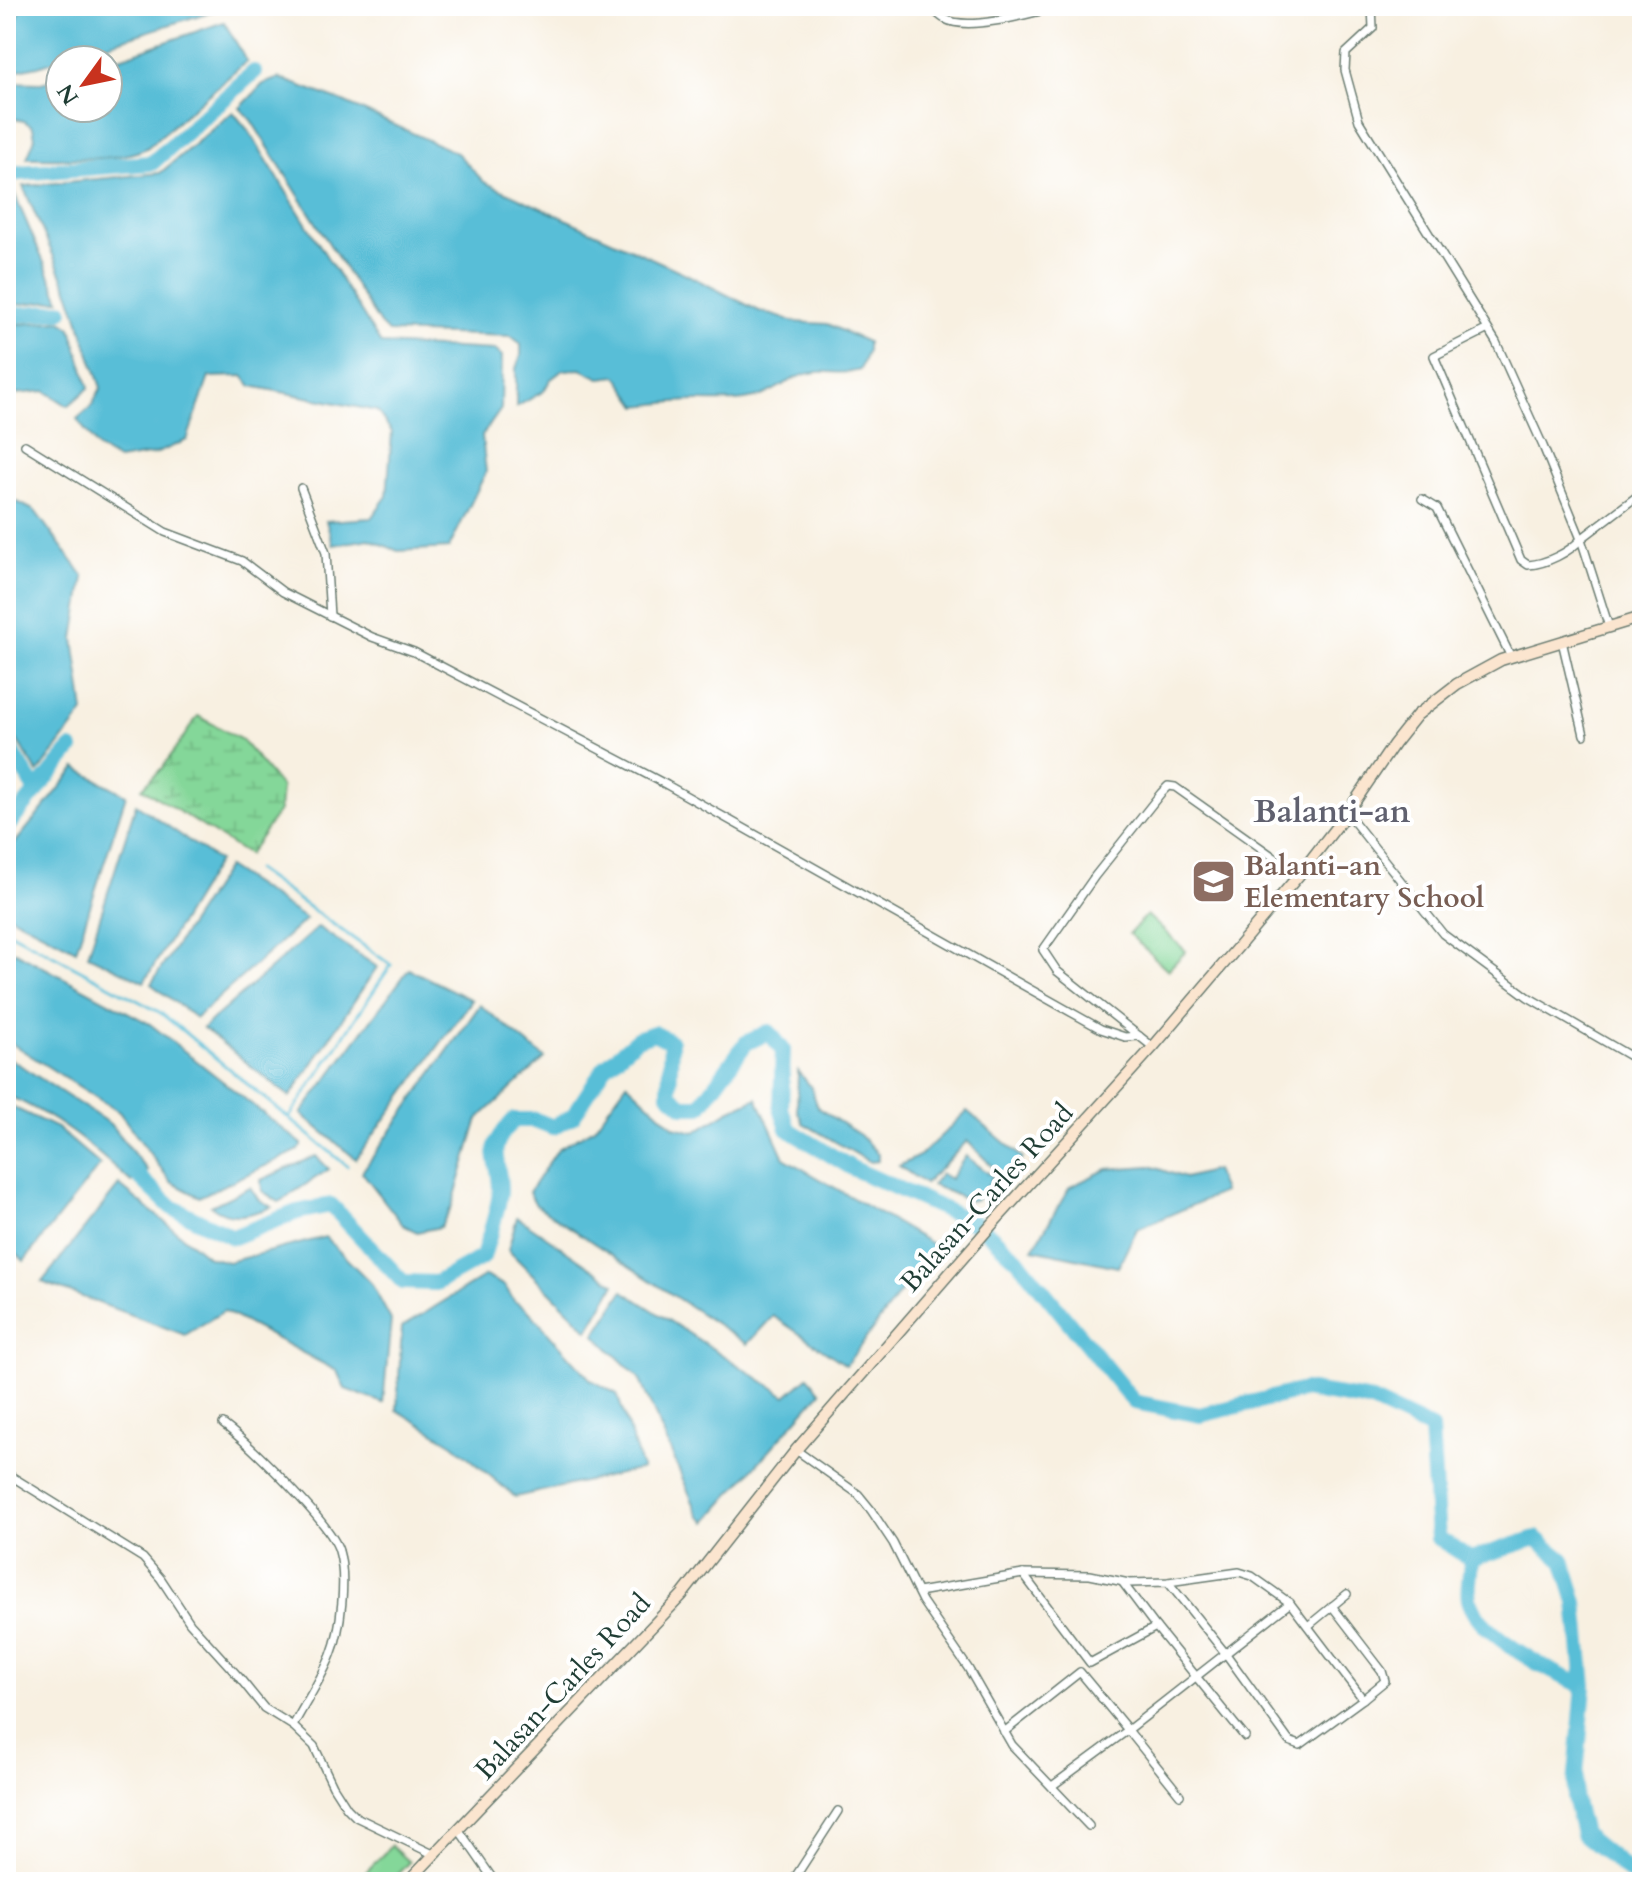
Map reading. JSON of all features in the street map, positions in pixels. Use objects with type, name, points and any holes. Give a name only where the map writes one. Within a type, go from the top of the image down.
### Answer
[{"type":"main road","name":"Balasan-Carles Road","points":[[408,1882],[682,1595],[796,1450],[995,1221],[1153,1047],[1299,875],[1417,715],[1457,684],[1511,657],[1640,618]]},
{"type":"street","points":[[930,6],[945,20],[966,24],[1059,6]]},
{"type":"street","points":[[1372,6],[1373,28],[1346,53],[1345,70],[1359,121],[1488,329],[1543,446],[1581,539],[1609,627]]},
{"type":"street","points":[[1488,329],[1434,356],[1521,560],[1528,565],[1536,565],[1573,548],[1640,494]]},
{"type":"street","points":[[25,445],[165,532],[242,561],[283,592],[372,637],[414,652],[667,785],[1101,1029],[1125,1037],[1139,1036]]},
{"type":"street","points":[[301,488],[326,553],[330,616]]},
{"type":"street","points":[[1422,499],[1437,508],[1511,657]]},
{"type":"street","points":[[1640,618],[1642,643]]},
{"type":"street","points":[[1562,641],[1584,735]]},
{"type":"street","points":[[1153,1047],[1057,971],[1043,950],[1095,876],[1168,786],[1175,787],[1299,875]]},
{"type":"street","points":[[1347,813],[1443,934],[1528,997],[1642,1063]]},
{"type":"street","points":[[223,1424],[245,1441],[287,1485],[330,1534],[339,1550],[342,1581],[340,1612],[331,1654],[293,1726]]},
{"type":"street","points":[[796,1450],[858,1494],[893,1543],[918,1592],[968,1668],[1012,1745],[1089,1826]]},
{"type":"street","points":[[6,1473],[143,1558],[190,1623],[264,1708],[293,1726],[314,1746],[347,1808],[356,1817],[435,1855]]},
{"type":"street","points":[[918,1592],[1023,1574],[1090,1575],[1122,1582],[1168,1582],[1239,1572],[1252,1576],[1290,1603],[1363,1699]]},
{"type":"street","points":[[1023,1574],[1090,1663]]},
{"type":"street","points":[[1122,1582],[1245,1737]]},
{"type":"street","points":[[1168,1582],[1226,1654],[1289,1741],[1300,1745],[1385,1681],[1382,1671],[1332,1606]]},
{"type":"street","points":[[1308,1626],[1347,1594]]},
{"type":"street","points":[[1052,1786],[1290,1603]]},
{"type":"street","points":[[1004,1732],[1090,1663],[1156,1627]]},
{"type":"street","points":[[1080,1672],[1180,1795]]},
{"type":"street","points":[[792,1882],[838,1811]]},
{"type":"street","points":[[459,1830],[495,1882]]},
{"type":"green space","points":[[198,716],[242,740],[281,787],[279,811],[248,855],[142,788],[162,768]]},
{"type":"green space","points":[[1147,915],[1186,951],[1168,970],[1129,934]]},
{"type":"green space","points":[[391,1846],[409,1862],[390,1882],[364,1882],[360,1878]]},
{"type":"water","points":[[23,6],[206,6],[213,11],[108,44],[44,44],[44,64],[14,71],[6,65],[6,40]]},
{"type":"water","points":[[224,22],[247,61],[147,148],[104,158],[27,158],[35,138],[33,127],[24,121],[6,117],[6,82],[44,82],[44,124],[124,124],[124,56]]},
{"type":"water","points":[[279,78],[341,101],[457,153],[484,182],[684,273],[759,311],[795,322],[827,324],[867,342],[867,352],[860,370],[808,373],[747,400],[685,401],[638,406],[617,376],[600,378],[581,369],[563,370],[550,380],[544,391],[516,407],[516,368],[521,356],[521,344],[511,336],[388,332],[380,324],[251,120],[240,108],[263,84]]},
{"type":"water","points":[[233,112],[248,130],[381,344],[495,350],[502,356],[501,409],[482,436],[486,472],[449,548],[398,551],[369,539],[333,545],[326,521],[371,518],[387,496],[392,432],[377,411],[251,386],[243,376],[209,377],[187,440],[155,454],[118,460],[98,448],[77,419],[91,407],[101,388],[70,294],[23,186],[160,173]]},
{"type":"water","points":[[11,186],[60,300],[6,306],[6,187]]},
{"type":"water","points":[[62,321],[71,328],[89,388],[68,406],[45,391],[6,395],[6,325]]},
{"type":"water","points":[[6,496],[35,511],[84,577],[74,639],[84,712],[38,773],[6,723]]},
{"type":"water","points":[[76,768],[126,795],[76,950],[6,914],[6,854]]},
{"type":"water","points":[[136,804],[218,861],[144,982],[88,955]]},
{"type":"water","points":[[227,867],[306,919],[196,1018],[151,984]]},
{"type":"water","points":[[318,927],[377,967],[290,1097],[203,1028]]},
{"type":"water","points":[[6,947],[150,1024],[302,1144],[299,1150],[199,1197],[171,1182],[119,1112],[6,1040]]},
{"type":"water","points":[[409,969],[472,1000],[356,1159],[301,1114]]},
{"type":"water","points":[[480,1005],[545,1058],[478,1119],[452,1206],[440,1227],[417,1232],[403,1225],[362,1172]]},
{"type":"water","points":[[6,1056],[110,1124],[148,1171],[131,1182],[72,1132],[6,1095]]},
{"type":"water","points":[[798,1071],[811,1087],[818,1108],[860,1135],[878,1154],[878,1161],[870,1162],[803,1123],[797,1110]]},
{"type":"water","points":[[627,1083],[674,1127],[695,1132],[757,1098],[784,1158],[935,1246],[846,1365],[773,1316],[747,1344],[536,1205],[529,1192],[558,1149],[594,1128]]},
{"type":"water","points":[[6,1104],[57,1128],[100,1165],[24,1261],[6,1242]]},
{"type":"water","points":[[967,1111],[1023,1158],[1009,1173],[998,1172],[967,1141],[925,1184],[899,1166],[921,1155]]},
{"type":"water","points":[[316,1156],[329,1169],[279,1202],[262,1191],[261,1180]]},
{"type":"water","points":[[966,1156],[992,1176],[977,1199],[970,1201],[932,1185],[941,1174],[950,1179]]},
{"type":"water","points":[[1150,1166],[1185,1178],[1215,1170],[1223,1192],[1137,1229],[1118,1267],[1033,1249],[1070,1187],[1107,1169]]},
{"type":"water","points":[[119,1185],[208,1257],[228,1262],[325,1237],[371,1283],[391,1320],[383,1403],[345,1389],[337,1371],[224,1311],[185,1335],[42,1282]]},
{"type":"water","points":[[250,1187],[258,1199],[272,1207],[233,1215],[211,1206]]},
{"type":"water","points":[[517,1217],[615,1284],[588,1330],[508,1250]]},
{"type":"water","points":[[485,1276],[505,1286],[514,1301],[527,1309],[591,1380],[617,1394],[642,1469],[515,1497],[453,1444],[397,1410],[402,1327]]},
{"type":"water","points":[[623,1291],[786,1396],[808,1377],[821,1392],[706,1522],[699,1516],[639,1378],[595,1335]]},
{"type":"waterway","points":[[6,174],[152,163],[254,72]]},
{"type":"waterway","points":[[6,316],[61,311]]},
{"type":"waterway","points":[[6,743],[37,791]]},
{"type":"waterway","points":[[6,828],[71,749]]},
{"type":"waterway","points":[[256,870],[391,965],[289,1118]]},
{"type":"waterway","points":[[6,930],[161,1013],[347,1166]]},
{"type":"waterway","points":[[125,1163],[171,1207],[233,1237],[297,1212],[331,1205],[403,1282],[436,1283],[483,1257],[500,1189],[496,1146],[514,1120],[535,1120],[553,1127],[573,1116],[605,1067],[637,1039],[654,1033],[671,1042],[669,1094],[683,1106],[700,1106],[746,1043],[769,1032],[783,1050],[781,1108],[788,1129],[852,1168],[979,1225],[1018,1260],[1134,1402],[1200,1415],[1304,1390],[1372,1401],[1431,1429],[1438,1538],[1471,1559],[1536,1538],[1563,1560],[1576,1602],[1584,1686],[1574,1797],[1583,1834],[1642,1882]]},
{"type":"waterway","points":[[1471,1559],[1469,1598],[1477,1616],[1503,1641],[1555,1673],[1584,1686]]},
{"type":"place","name":"Balanti-an Elementary School","points":[[1213,881]]},
{"type":"district","name":"Balanti-an","points":[[1332,811]]}]
